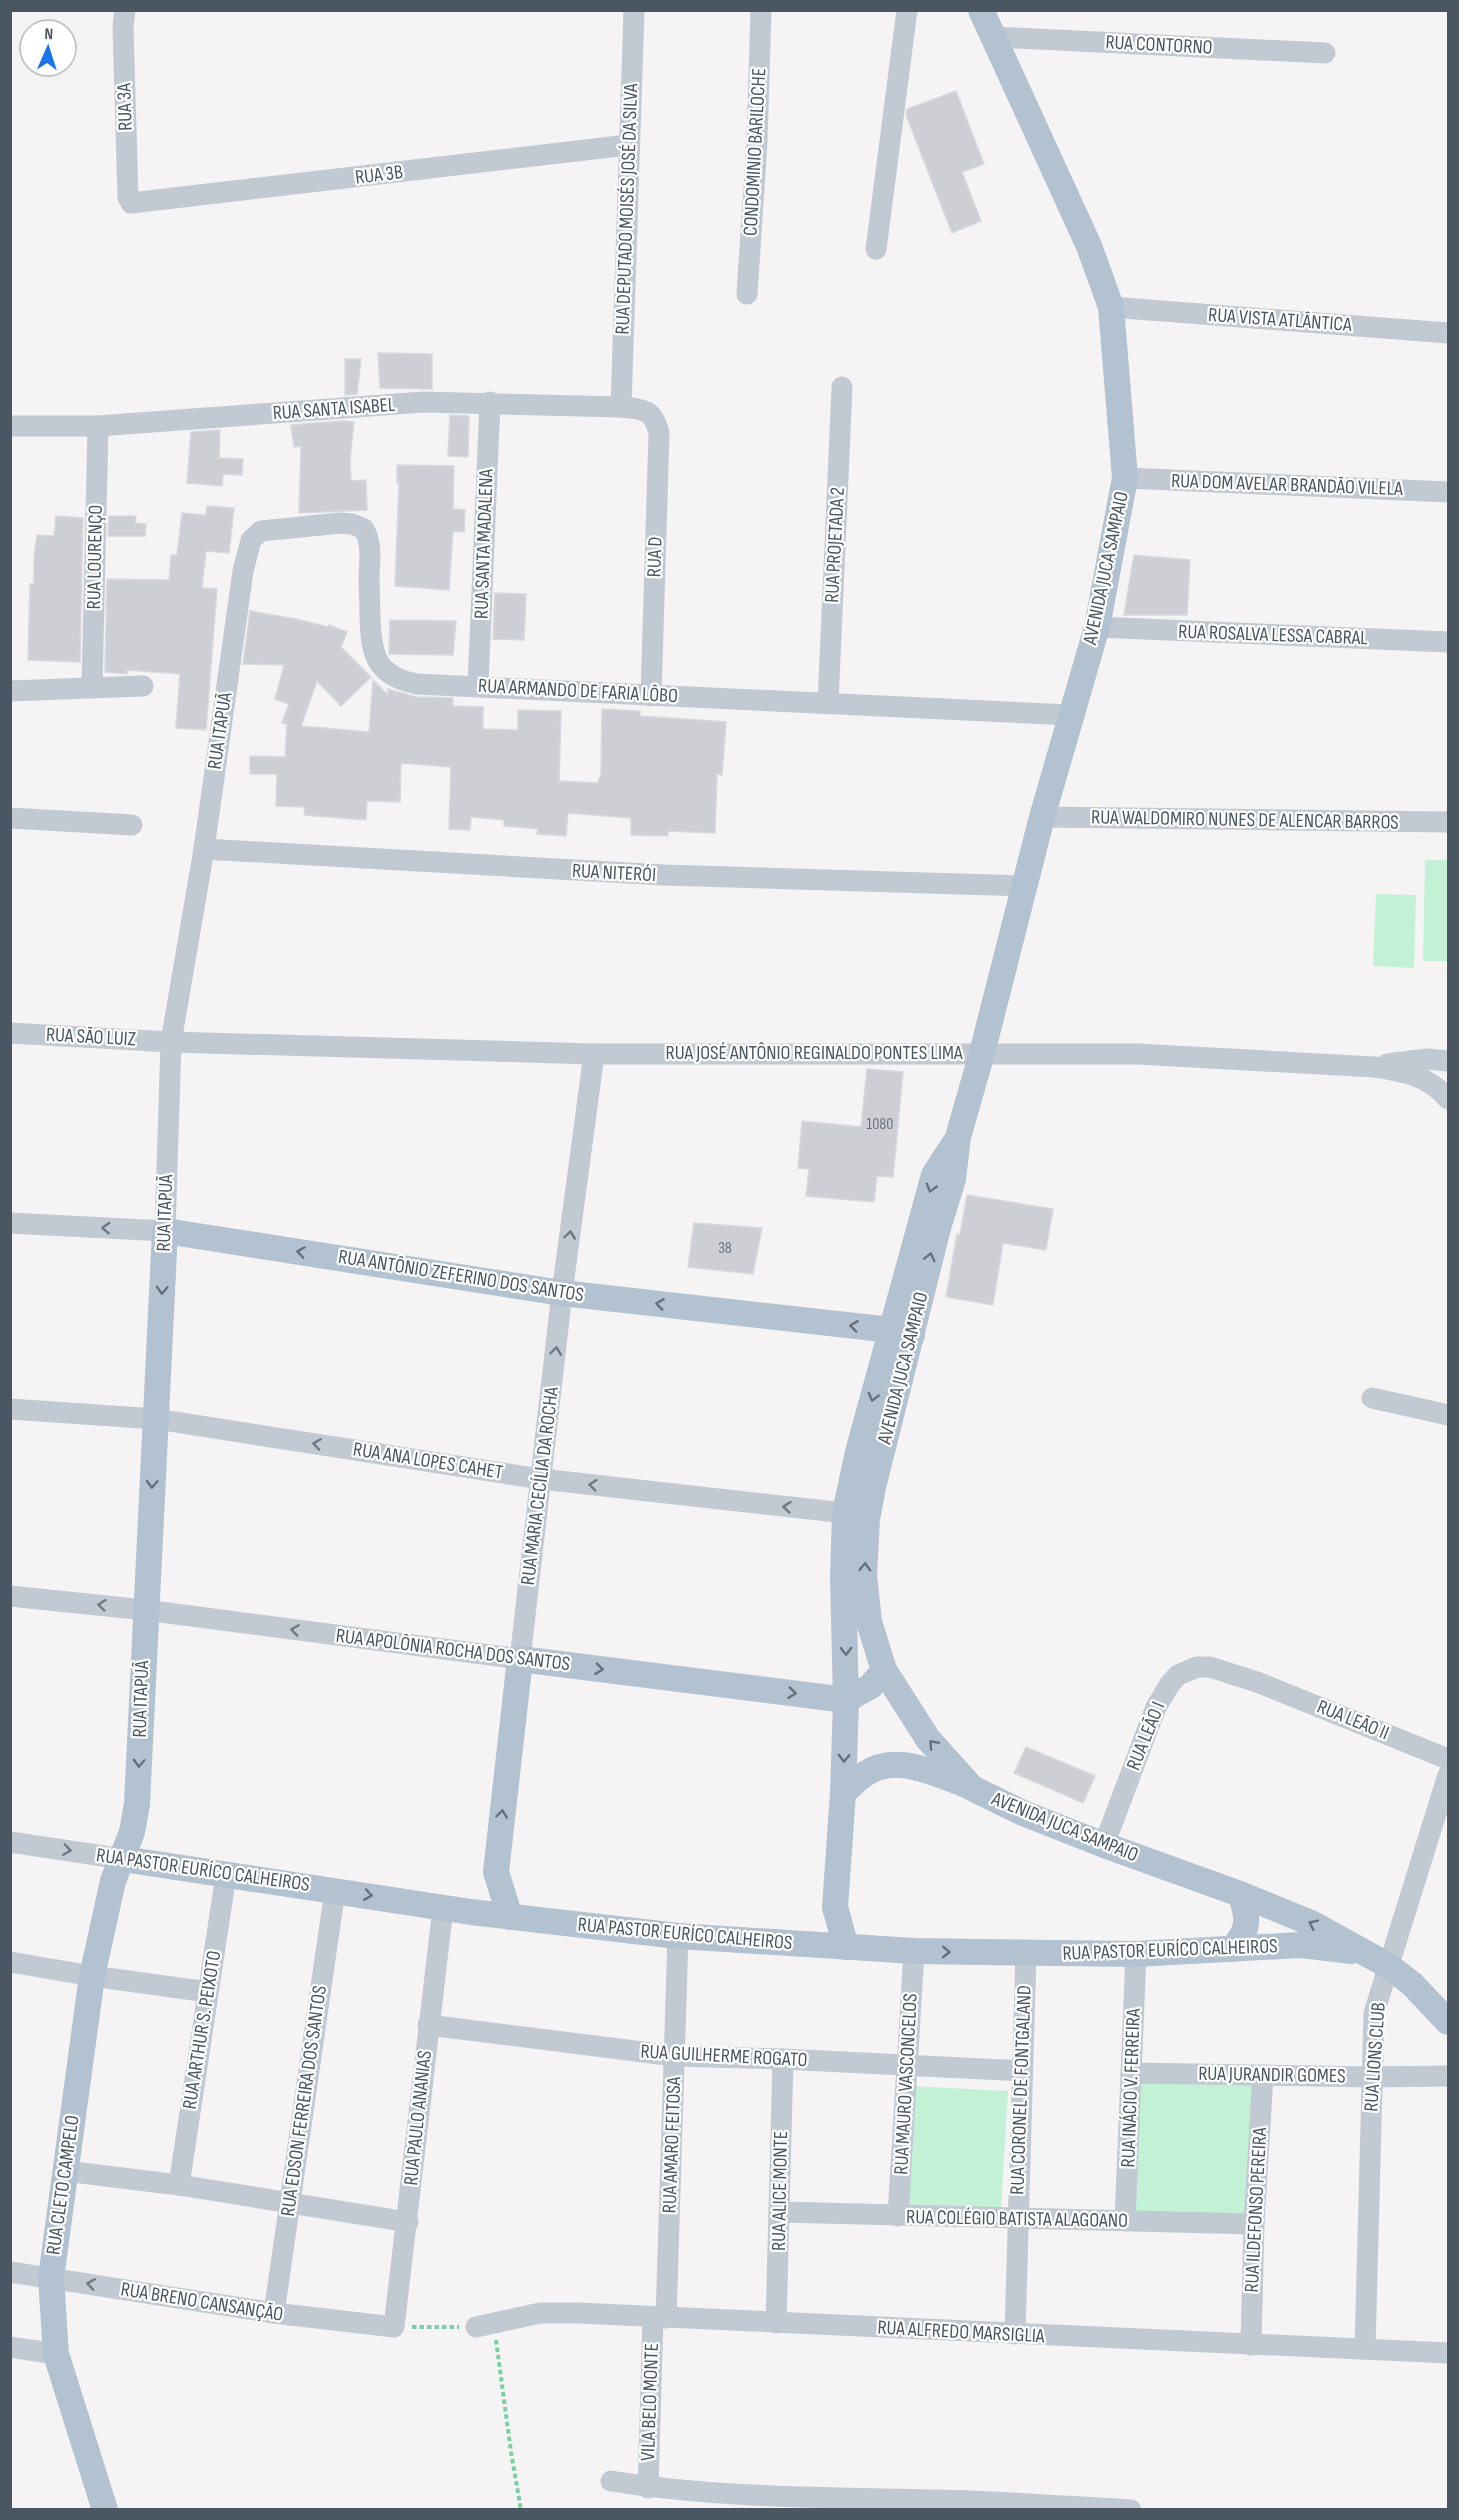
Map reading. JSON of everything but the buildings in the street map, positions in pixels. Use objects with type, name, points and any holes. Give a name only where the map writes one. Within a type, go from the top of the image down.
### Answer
[{"type":"main road","name":"AVENIDA JUCA SAMPAIO","points":[[846,1947],[835,1907],[843,1793],[846,1700],[843,1578],[845,1513],[858,1452],[938,1228],[953,1179],[958,1137],[982,1053],[1042,817],[1097,627],[1125,478],[1111,307],[1089,246],[981,10]]},
{"type":"main road","name":"RUA ANTÔNIO ZEFERINO DOS SANTOS","points":[[165,1231],[562,1293],[901,1333]]},
{"type":"main road","name":"RUA ITAPUÃ","points":[[123,1859],[132,1832],[137,1804],[165,1231]]},
{"type":"main road","name":"AVENIDA JUCA SAMPAIO","points":[[901,1333],[867,1519],[864,1575],[869,1622],[884,1670],[928,1739],[972,1788],[1023,1813],[1311,1923],[1389,1966],[1412,1984],[1449,2022]]},
{"type":"main road","name":"RUA APOLÔNIA ROCHA DOS SANTOS","points":[[520,1659],[846,1700]]},
{"type":"main road","name":"RUA MARIA CECÍLIA DA ROCHA","points":[[510,1917],[495,1872],[520,1659]]},
{"type":"main road","points":[[846,1700],[871,1686],[884,1670]]},
{"type":"main road","points":[[843,1793],[866,1773],[897,1764],[921,1768],[972,1788]]},
{"type":"main road","name":"RUA PASTOR EURÍCO CALHEIROS","points":[[123,1859],[471,1912],[678,1935],[914,1951],[1136,1954],[1301,1945],[1365,1952]]},
{"type":"main road","name":"RUA CLETO CAMPELO","points":[[105,2510],[56,2354],[51,2278],[92,1976],[113,1881],[123,1859]]},
{"type":"main road","points":[[471,1912],[485,1896],[495,1872]]},
{"type":"main road","points":[[1232,1949],[1238,1942],[1247,1922],[1247,1912],[1240,1894]]},
{"type":"main road","points":[[814,1945],[835,1907]]},
{"type":"street","name":"RUA 3A","points":[[125,10],[123,27],[127,173],[130,202]]},
{"type":"street","name":"RUA DEPUTADO MOISÉS JOSÉ DA SILVA","points":[[621,407],[634,10]]},
{"type":"street","name":"CONDOMINIO BARILOCHE","points":[[747,294],[757,142],[761,10]]},
{"type":"street","points":[[876,249],[907,10]]},
{"type":"street","name":"RUA CONTORNO","points":[[993,37],[1325,53]]},
{"type":"street","name":"RUA 3B","points":[[130,202],[628,145]]},
{"type":"street","name":"RUA VISTA ATLÂNTICA","points":[[1111,307],[1449,333]]},
{"type":"street","name":"RUA PROJETADA 2","points":[[828,704],[842,387]]},
{"type":"street","name":"RUA SANTA ISABEL","points":[[10,426],[98,426],[424,402],[490,402],[639,408],[655,418]]},
{"type":"street","name":"RUA SANTA MADALENA","points":[[478,685],[490,402]]},
{"type":"street","name":"RUA D","points":[[651,696],[659,433],[655,418]]},
{"type":"street","name":"RUA LOURENÇO","points":[[92,687],[98,426]]},
{"type":"street","name":"RUA DOM AVELAR BRANDÃO VILELA","points":[[1125,478],[1449,492]]},
{"type":"street","name":"RUA ARMANDO DE FARIA LÔBO","points":[[243,571],[251,540],[261,531],[340,523],[360,526],[368,536],[370,546],[370,636],[374,653],[380,665],[400,680],[417,684],[478,685],[651,696],[1070,715]]},
{"type":"street","name":"RUA ITAPUÃ","points":[[165,1231],[171,1042],[204,849],[243,571]]},
{"type":"street","name":"RUA ROSALVA LESSA CABRAL","points":[[1097,627],[1449,642]]},
{"type":"street","points":[[10,691],[143,686]]},
{"type":"street","name":"RUA WALDOMIRO NUNES DE ALENCAR BARROS","points":[[1042,817],[1449,822]]},
{"type":"street","points":[[10,818],[132,825]]},
{"type":"street","name":"RUA NITERÓI","points":[[204,849],[664,875],[1024,886]]},
{"type":"street","name":"RUA SÃO LUIZ","points":[[10,1033],[171,1042]]},
{"type":"street","name":"RUA JOSÉ ANTÔNIO REGINALDO PONTES LIMA","points":[[171,1042],[594,1054],[1138,1054],[1374,1067],[1407,1072],[1428,1082],[1449,1099]]},
{"type":"street","name":"RUA MARIA CECÍLIA DA ROCHA","points":[[520,1659],[562,1293],[594,1054]]},
{"type":"street","points":[[1374,1067],[1401,1060],[1449,1061]]},
{"type":"street","name":"RUA ANTÔNIO ZEFERINO DOS SANTOS","points":[[10,1223],[165,1231]]},
{"type":"street","points":[[1372,1398],[1449,1416]]},
{"type":"street","name":"RUA ANA LOPES CAHET","points":[[10,1409],[156,1419],[541,1479],[845,1513]]},
{"type":"street","name":"RUA APOLÔNIA ROCHA DOS SANTOS","points":[[10,1596],[145,1610],[520,1659]]},
{"type":"street","name":"RUA LEÃO I","points":[[1104,1845],[1156,1707],[1170,1684],[1187,1670],[1210,1667],[1257,1682]]},
{"type":"street","name":"RUA LEÃO II","points":[[1257,1682],[1449,1759]]},
{"type":"street","name":"RUA LIONS CLUB","points":[[1365,2349],[1374,2013],[1404,1910],[1449,1775]]},
{"type":"street","name":"RUA PASTOR EURÍCO CALHEIROS","points":[[10,1842],[123,1859]]},
{"type":"street","name":"RUA ARTHUR S. PEIXOTO","points":[[179,2185],[226,1875]]},
{"type":"street","name":"RUA EDSON FERREIRA DOS SANTOS","points":[[274,2313],[335,1890]]},
{"type":"street","name":"RUA PAULO ANANIAS","points":[[394,2327],[408,2222],[442,1908]]},
{"type":"street","name":"RUA AMARO FEITOSA","points":[[659,2318],[675,2056],[678,1935]]},
{"type":"street","name":"RUA MAURO VASCONCELOS","points":[[898,2216],[914,1951]]},
{"type":"street","name":"RUA CORONEL DE FONTGALAND","points":[[1015,2334],[1026,1953]]},
{"type":"street","name":"RUA INÁCIO V. FERREIRA","points":[[1125,2221],[1136,1954]]},
{"type":"street","points":[[10,1962],[208,1992]]},
{"type":"street","name":"RUA GUILHERME ROGATO","points":[[428,2025],[675,2056],[1022,2071]]},
{"type":"street","name":"RUA ALICE MONTE","points":[[776,2323],[783,2059]]},
{"type":"street","name":"RUA JURANDIR GOMES","points":[[1131,2073],[1449,2076]]},
{"type":"street","name":"RUA ILDEFONSO PEREIRA","points":[[1251,2345],[1254,2224],[1263,2075]]},
{"type":"street","points":[[65,2171],[179,2185],[408,2222]]},
{"type":"street","name":"RUA COLÉGIO BATISTA ALAGOANO","points":[[780,2211],[1254,2224]]},
{"type":"street","name":"RUA BRENO CANSANÇÃO","points":[[10,2272],[274,2313],[394,2327]]},
{"type":"street","name":"RUA ALFREDO MARSIGLIA","points":[[485,2324],[540,2313],[1449,2353]]},
{"type":"street","name":"VILA BELO MONTE","points":[[648,2487],[659,2318]]},
{"type":"street","points":[[10,2347],[56,2354]]},
{"type":"street","points":[[610,2481],[648,2487],[762,2497],[971,2501],[1131,2510]]},
{"type":"path","points":[[394,2327],[485,2324],[521,2510]]},
{"type":"green space","points":[[1425,860],[1448,860],[1448,961],[1423,961]]},
{"type":"green space","points":[[1376,894],[1416,895],[1414,968],[1373,966]]},
{"type":"green space","points":[[1141,2078],[1255,2083],[1248,2222],[1135,2216]]},
{"type":"green space","points":[[909,2086],[1008,2091],[1001,2209],[903,2205]]}]
